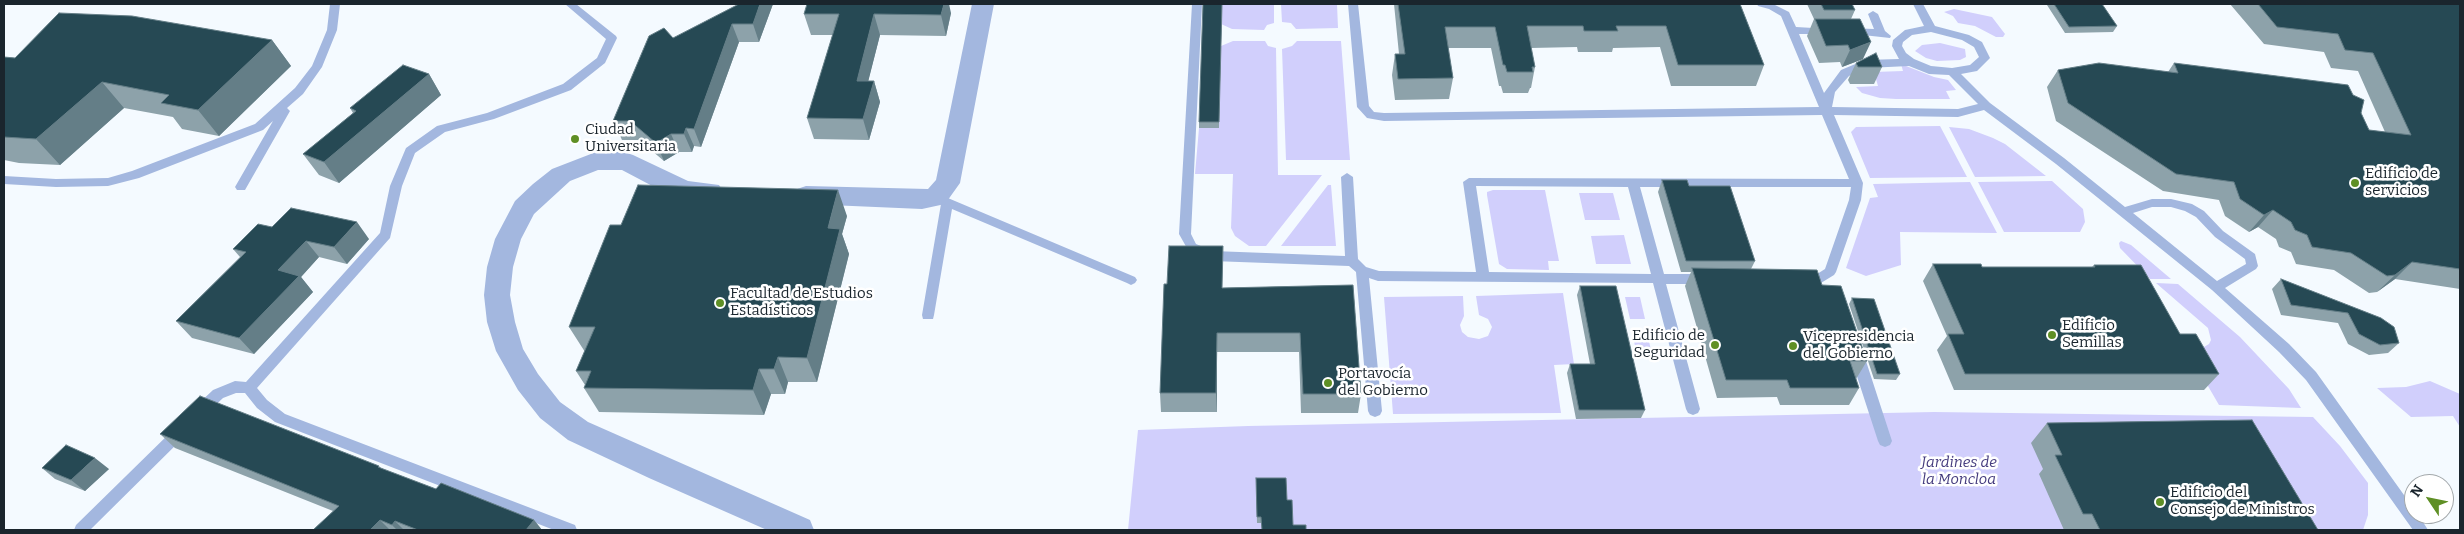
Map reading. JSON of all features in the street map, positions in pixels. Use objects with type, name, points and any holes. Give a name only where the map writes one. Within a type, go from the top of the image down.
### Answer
[{"type":"street","points":[[786,195],[941,200],[948,183],[983,4]]},
{"type":"street","points":[[734,192],[687,190],[667,183],[646,170],[624,161],[596,161],[561,175],[524,208],[508,239],[500,267],[497,295],[501,322],[510,351],[528,382],[550,410],[578,430],[659,469],[799,530]]},
{"type":"lane","points":[[241,187],[280,117],[317,67],[332,30],[335,4]]},
{"type":"lane","points":[[249,388],[386,235],[396,186],[410,151],[440,129],[490,116],[567,87],[601,60],[612,38],[570,4]]},
{"type":"lane","points":[[1197,4],[1184,234],[1192,247],[1212,256],[1352,261],[1362,270],[1378,276],[1718,280]]},
{"type":"lane","points":[[1352,4],[1363,107],[1371,115],[1384,117],[1825,111],[1958,113],[1986,106]]},
{"type":"lane","points":[[1762,4],[1773,6],[1785,14],[1857,182],[1855,200],[1831,277],[1816,281],[1787,280]]},
{"type":"lane","points":[[1918,4],[1931,29]]},
{"type":"lane","points":[[1873,14],[1881,33]]},
{"type":"lane","points":[[1931,29],[1965,37],[1978,45],[1985,58],[1973,68],[1952,72],[1929,70],[1910,62],[1901,55],[1897,46],[1898,40],[1909,32],[1931,29]]},
{"type":"lane","points":[[1792,30],[1869,31],[1881,33],[1898,40]]},
{"type":"lane","points":[[1825,111],[1830,91],[1845,73],[1865,64],[1910,62]]},
{"type":"lane","points":[[1952,72],[1986,106],[2216,287],[2259,324],[2310,376],[2421,530]]},
{"type":"lane","points":[[4,180],[56,184],[108,182],[135,175],[259,127],[299,91]]},
{"type":"lane","points":[[1347,177],[1352,261]]},
{"type":"lane","points":[[1483,277],[1469,182],[1857,182]]},
{"type":"lane","points":[[1633,182],[1693,409]]},
{"type":"lane","points":[[928,316],[941,200],[1131,280]]},
{"type":"lane","points":[[2122,212],[2152,203],[2171,203],[2188,207],[2200,214],[2219,234],[2251,258],[2252,266],[2216,287]]},
{"type":"lane","points":[[1362,270],[1375,411]]},
{"type":"lane","points":[[1851,338],[1885,441]]},
{"type":"lane","points":[[81,530],[218,394],[235,387],[249,388],[262,404],[280,418],[570,530]]},
{"type":"green space","points":[[1222,4],[1274,4],[1274,23],[1267,25],[1264,30],[1232,29],[1221,24]]},
{"type":"green space","points":[[1281,4],[1337,4],[1338,28],[1296,29],[1291,23],[1282,22]]},
{"type":"green space","points":[[1954,9],[1992,17],[2005,34],[2003,37],[1996,37],[1975,26],[1958,23],[1953,16],[1944,12]]},
{"type":"green space","points":[[1233,41],[1265,41],[1268,46],[1276,48],[1278,175],[1322,175],[1266,246],[1249,246],[1235,236],[1231,228],[1233,174],[1195,174],[1199,128],[1219,128],[1221,46]]},
{"type":"green space","points":[[1297,41],[1341,41],[1350,160],[1286,160],[1282,49],[1292,46]]},
{"type":"green space","points":[[1940,43],[1965,49],[1966,57],[1960,60],[1937,61],[1926,58],[1915,51],[1922,45]]},
{"type":"green space","points":[[1901,64],[1934,77],[1948,80],[1956,90],[1946,91],[1950,99],[1896,99],[1880,98],[1862,93],[1856,87],[1878,86],[1874,72],[1903,71]]},
{"type":"green space","points":[[1940,126],[1967,177],[1870,178],[1851,132],[1856,127]]},
{"type":"green space","points":[[1949,127],[1969,129],[2005,144],[2046,176],[1975,177]]},
{"type":"green space","points":[[2052,181],[2083,209],[2085,222],[2080,232],[2004,232],[1978,182]]},
{"type":"green space","points":[[1970,182],[1997,233],[1900,232],[1901,265],[1866,276],[1846,268],[1870,198],[1878,197],[1873,184]]},
{"type":"green space","points":[[1328,185],[1331,185],[1336,246],[1281,246]]},
{"type":"green space","points":[[1493,190],[1545,190],[1559,261],[1548,261],[1549,270],[1507,269],[1499,264],[1487,195],[1487,192]]},
{"type":"green space","points":[[1579,193],[1613,193],[1620,220],[1585,220]]},
{"type":"green space","points":[[1624,235],[1631,264],[1596,264],[1591,236]]},
{"type":"green space","points":[[2121,241],[2131,245],[2171,279],[2150,279],[2120,248],[2119,243]]},
{"type":"green space","points":[[2156,283],[2178,284],[2240,337],[2289,389],[2301,408],[2219,405],[2187,350],[2199,350],[2209,344],[2211,340],[2208,328]]},
{"type":"green space","points":[[1563,293],[1574,364],[1554,365],[1561,413],[1393,414],[1384,297],[1463,296],[1464,316],[1460,325],[1462,332],[1468,337],[1479,339],[1488,336],[1492,327],[1488,319],[1479,315],[1476,296]]},
{"type":"green space","points":[[1625,297],[1640,297],[1645,319],[1630,319]]},
{"type":"green space","points":[[1632,332],[1647,332],[1652,355],[1637,355]]},
{"type":"green space","points":[[2430,381],[2460,394],[2460,427],[2453,416],[2411,417],[2377,388],[2406,387]]},
{"type":"green space","name":"Jardines de la Moncloa","points":[[1934,412],[2313,417],[2340,446],[2368,483],[2368,515],[2363,530],[1128,530],[1138,430],[1248,426]]},
{"type":"building","points":[[739,4],[760,4],[753,24],[732,24],[694,129],[686,128],[684,134],[671,134],[656,143],[630,121],[613,121],[649,36],[664,28],[673,38]]},
{"type":"building","points":[[807,4],[944,4],[941,15],[874,14],[857,81],[874,81],[863,119],[807,118],[839,14],[804,14]]},
{"type":"building","points":[[1203,4],[1222,4],[1219,122],[1199,122]]},
{"type":"building","points":[[1398,4],[1740,4],[1764,65],[1678,65],[1666,26],[1616,26],[1618,31],[1584,31],[1583,26],[1527,26],[1535,67],[1532,67],[1533,72],[1507,72],[1505,65],[1503,65],[1495,27],[1445,27],[1453,78],[1398,79],[1395,54],[1405,54]]},
{"type":"building","points":[[1821,4],[1852,4],[1855,10],[1824,10]]},
{"type":"building","points":[[2054,4],[2102,4],[2117,26],[2069,27]]},
{"type":"building","points":[[2258,4],[2460,4],[2460,269],[2412,262],[2395,275],[2387,276],[2351,253],[2312,247],[2307,235],[2295,230],[2291,222],[2273,210],[2264,215],[2240,199],[2234,182],[2176,174],[2068,103],[2058,70],[2099,63],[2178,73],[2174,63],[2348,85],[2353,95],[2364,100],[2361,113],[2369,130],[2411,135],[2373,53],[2345,50],[2338,34],[2277,27]]},
{"type":"building","points":[[59,13],[132,16],[272,40],[198,110],[161,103],[169,95],[102,82],[36,139],[4,137],[4,57],[15,58]]},
{"type":"building","points":[[1815,19],[1860,19],[1871,42],[1850,50],[1848,45],[1826,46]]},
{"type":"building","points":[[1876,53],[1882,67],[1858,67],[1856,63]]},
{"type":"building","points":[[403,65],[429,74],[324,162],[303,154],[356,111],[350,108]]},
{"type":"building","points":[[1662,180],[1687,180],[1689,186],[1730,186],[1755,261],[1686,261]]},
{"type":"building","name":"Facultad de Estudios Estadísticos","points":[[638,185],[838,190],[828,228],[840,229],[807,358],[778,357],[774,369],[759,369],[753,390],[584,388],[591,371],[576,371],[595,327],[569,327],[610,225],[621,225]]},
{"type":"building","points":[[291,208],[357,222],[334,247],[306,241],[278,270],[299,276],[239,338],[176,321],[246,252],[233,249],[258,224],[272,227]]},
{"type":"building","name":"Portavocía del Gobierno","points":[[1169,246],[1223,246],[1222,288],[1353,285],[1361,394],[1303,394],[1300,333],[1217,333],[1216,393],[1160,393],[1164,284],[1167,284]]},
{"type":"building","points":[[1933,264],[1981,264],[1982,267],[2141,265],[2180,334],[2196,334],[2219,374],[1965,374],[1948,334],[1964,334]]},
{"type":"building","points":[[1692,268],[1817,270],[1822,285],[1841,286],[1867,361],[1850,361],[1859,388],[1790,388],[1787,380],[1726,380]]},
{"type":"building","points":[[2281,279],[2381,318],[2394,327],[2399,343],[2380,345],[2359,334],[2348,313],[2291,305]]},
{"type":"building","points":[[1580,286],[1616,286],[1645,410],[1579,410],[1570,364],[1595,364]]},
{"type":"building","points":[[1852,298],[1874,299],[1900,374],[1877,374]]},
{"type":"building","points":[[200,396],[436,489],[441,483],[534,520],[526,530],[418,530],[395,521],[392,525],[380,520],[370,530],[313,530],[339,506],[160,434]]},
{"type":"building","name":"Edificio del Consejo de Ministros","points":[[2252,420],[2318,530],[2100,530],[2092,514],[2083,514],[2055,455],[2062,455],[2047,423]]},
{"type":"building","points":[[66,445],[95,458],[71,480],[42,468]]},
{"type":"building","points":[[1256,478],[1286,478],[1287,500],[1292,500],[1293,525],[1306,525],[1306,530],[1262,530],[1261,517],[1257,517]]},
{"type":"place","name":"Ciudad Universitaria","points":[[575,139]]},
{"type":"place","name":"Edificio de servicios","points":[[2355,183]]},
{"type":"place","name":"Facultad de Estudios Estadísticos","points":[[720,303]]},
{"type":"place","name":"Edificio Semillas","points":[[2052,335]]},
{"type":"place","name":"Edificio de Seguridad","points":[[1715,345]]},
{"type":"place","name":"Vicepresidencia del Gobierno","points":[[1793,346]]},
{"type":"place","name":"Portavocía del Gobierno","points":[[1328,383]]},
{"type":"place","name":"Edificio del Consejo de Ministros","points":[[2160,502]]}]
